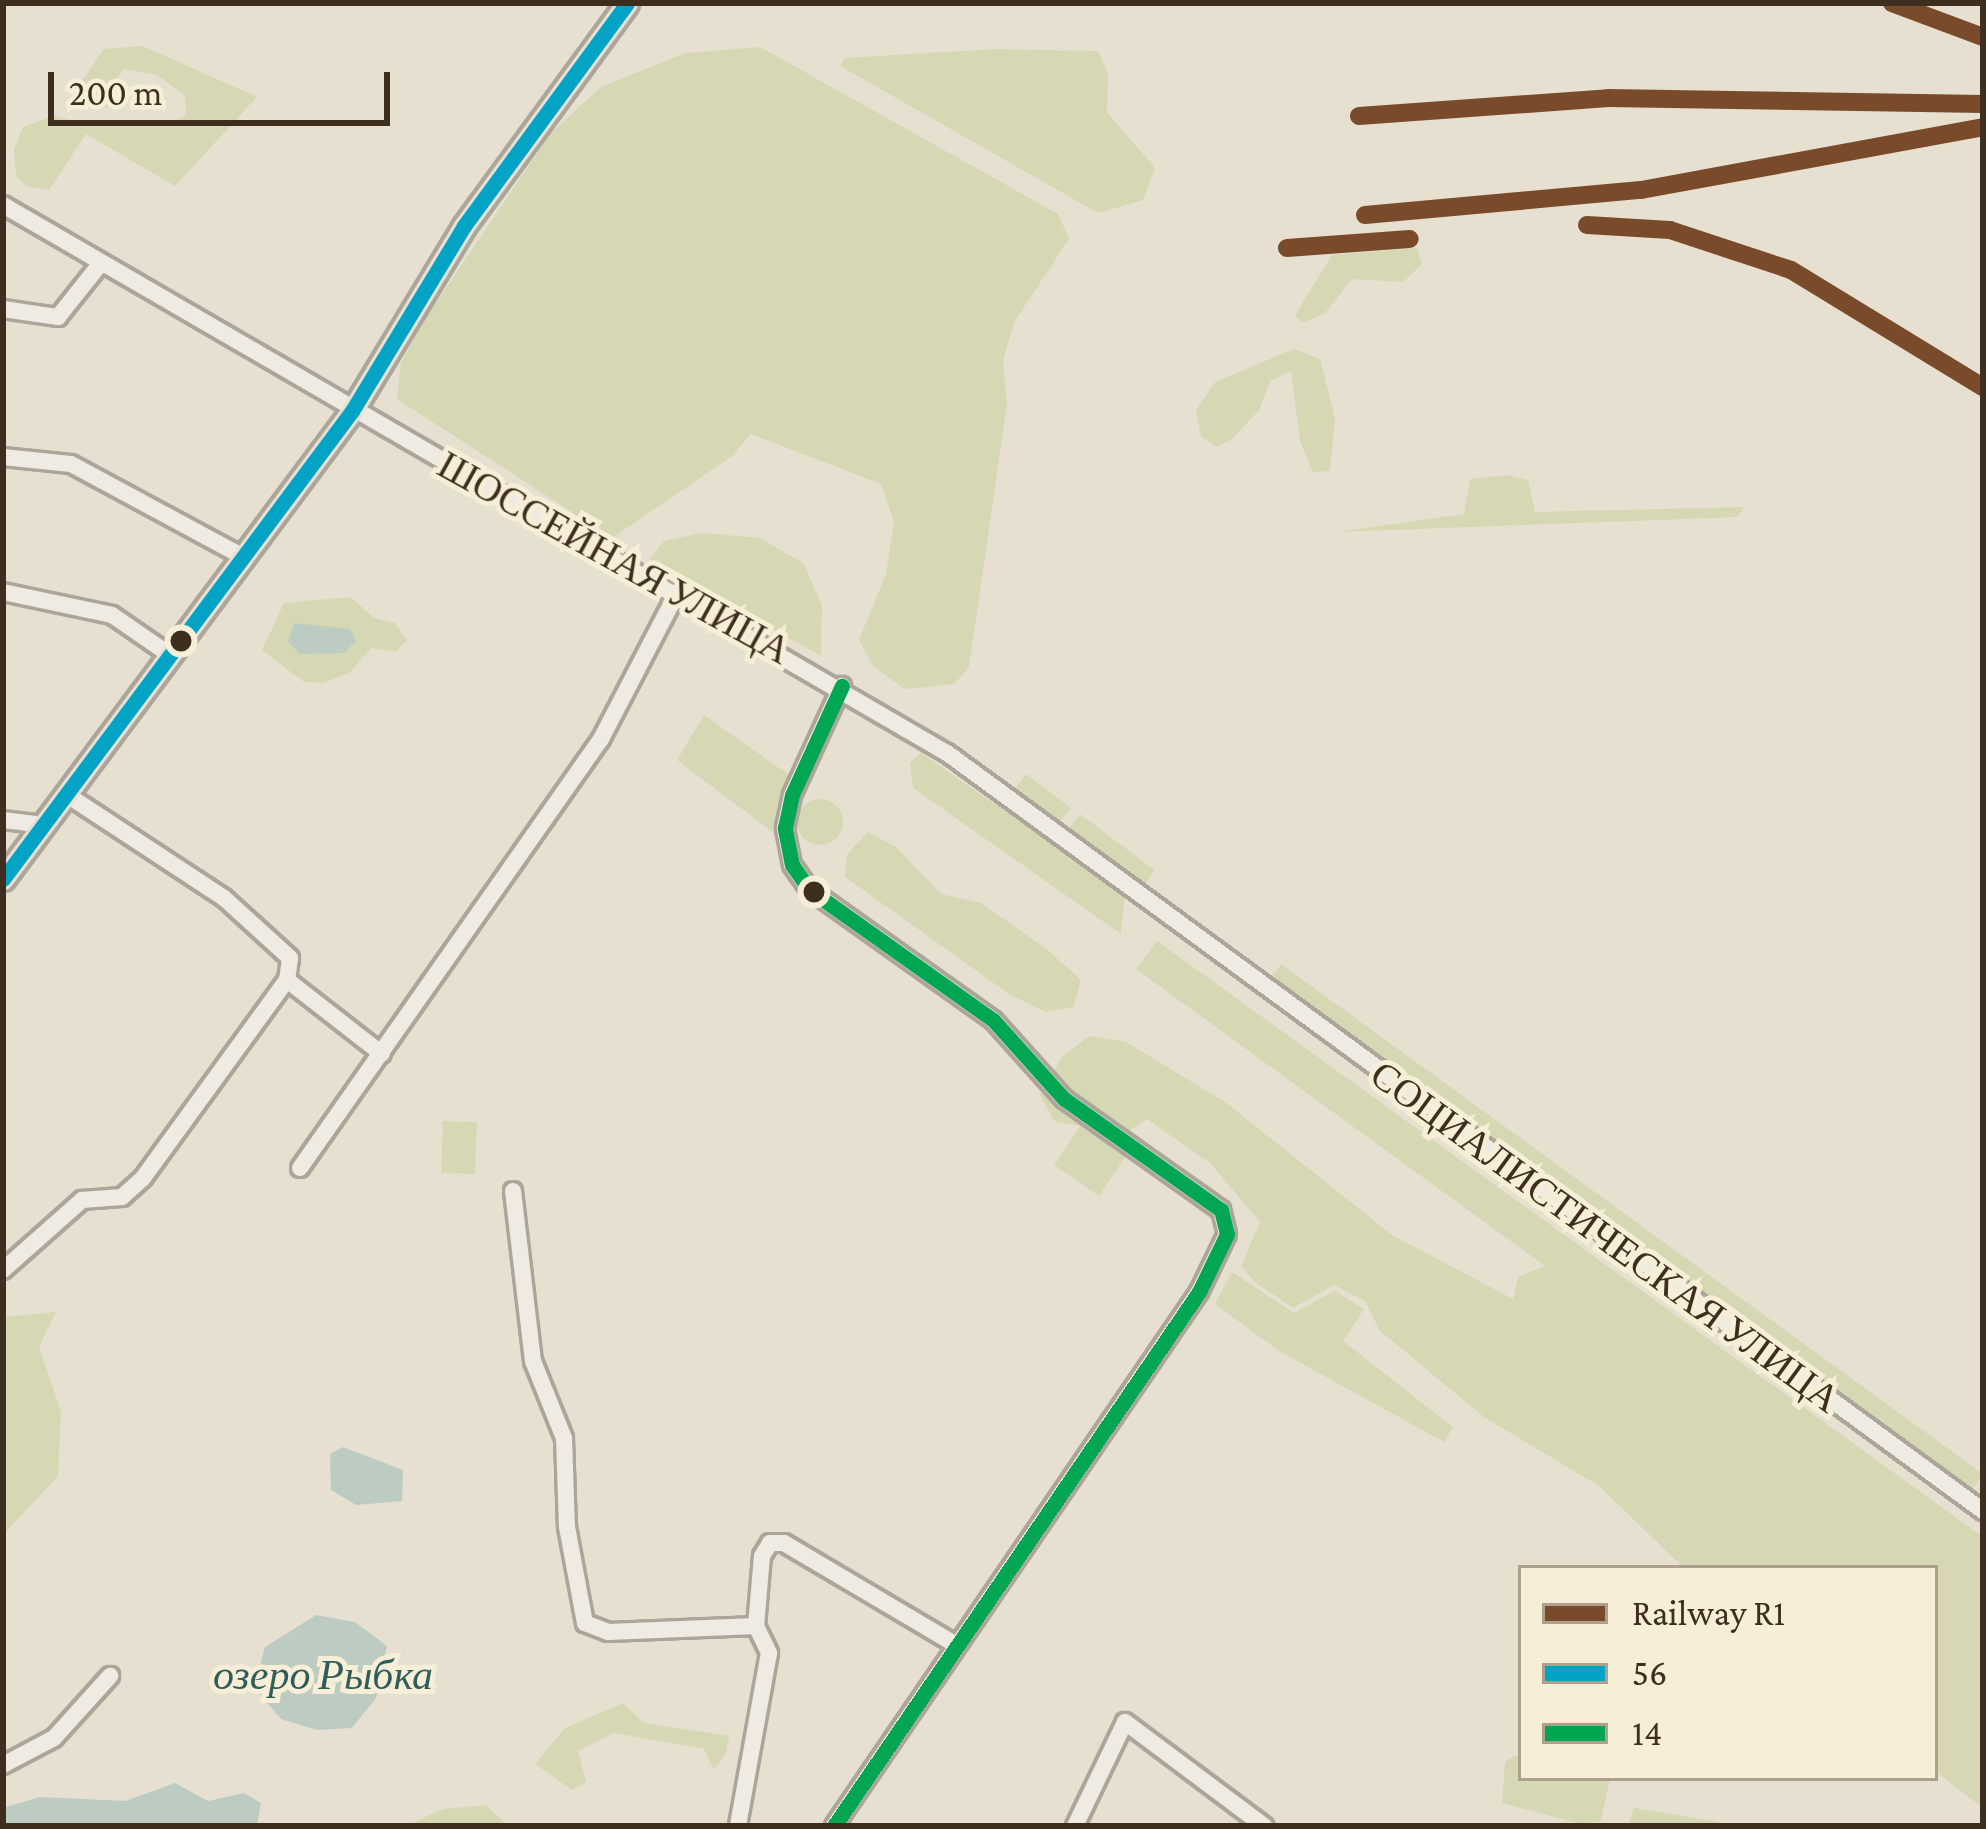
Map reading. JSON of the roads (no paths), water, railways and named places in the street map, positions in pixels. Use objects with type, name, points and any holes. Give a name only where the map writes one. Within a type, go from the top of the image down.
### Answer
[{"type":"main road","points":[[3,879],[352,411],[464,226],[627,3]]},
{"type":"street","name":"ШОССЕЙНАЯ УЛИЦА","points":[[3,205],[352,411],[842,686],[947,753],[1228,961]]},
{"type":"street","points":[[3,309],[58,317],[101,263]]},
{"type":"street","points":[[3,457],[71,464],[244,557]]},
{"type":"street","points":[[3,592],[112,615],[170,656]]},
{"type":"street","points":[[300,1168],[601,739],[677,593]]},
{"type":"street","points":[[834,1826],[1040,1516],[1199,1292],[1227,1234],[1221,1210],[1064,1099],[993,1020],[809,889],[791,866],[785,828],[792,795],[842,686]]},
{"type":"street","points":[[3,1270],[82,1200],[122,1197],[143,1178],[287,980],[290,958],[224,898],[67,795]]},
{"type":"street","points":[[3,820],[44,825]]},
{"type":"street","name":"СОЦИАЛИСТИЧЕСКАЯ УЛИЦА","points":[[1228,961],[1983,1511]]},
{"type":"street","points":[[287,980],[382,1054]]},
{"type":"street","points":[[513,1191],[533,1361],[564,1438],[567,1526],[586,1624],[608,1632],[756,1626]]},
{"type":"street","points":[[738,1826],[736,1806],[768,1688],[769,1653],[756,1626],[762,1556],[770,1543],[784,1543],[955,1644]]},
{"type":"street","points":[[3,1765],[54,1738],[110,1676]]},
{"type":"street","points":[[1075,1826],[1125,1722],[1264,1826]]},
{"type":"water","points":[[294,623],[350,629],[356,641],[344,653],[300,654],[288,642]]},
{"type":"water","points":[[343,1447],[403,1470],[402,1501],[356,1505],[331,1490],[330,1454]]},
{"type":"water","name":"озеро Рыбка","points":[[316,1615],[355,1622],[387,1646],[376,1698],[352,1728],[317,1730],[281,1719],[254,1688],[265,1647]]},
{"type":"water","points":[[175,1783],[208,1801],[244,1793],[261,1803],[257,1826],[3,1826],[3,1808],[40,1797],[125,1801]]},
{"type":"rail line","name":"R1","points":[[1892,3],[1983,37]]},
{"type":"rail line","name":"R1","points":[[1359,116],[1608,98],[1983,104]]},
{"type":"rail line","name":"R1","points":[[1365,215],[1641,190],[1983,127]]},
{"type":"rail line","name":"R1","points":[[1587,225],[1670,230],[1791,270],[1983,387]]},
{"type":"rail line","name":"R1","points":[[1287,248],[1410,239]]}]
